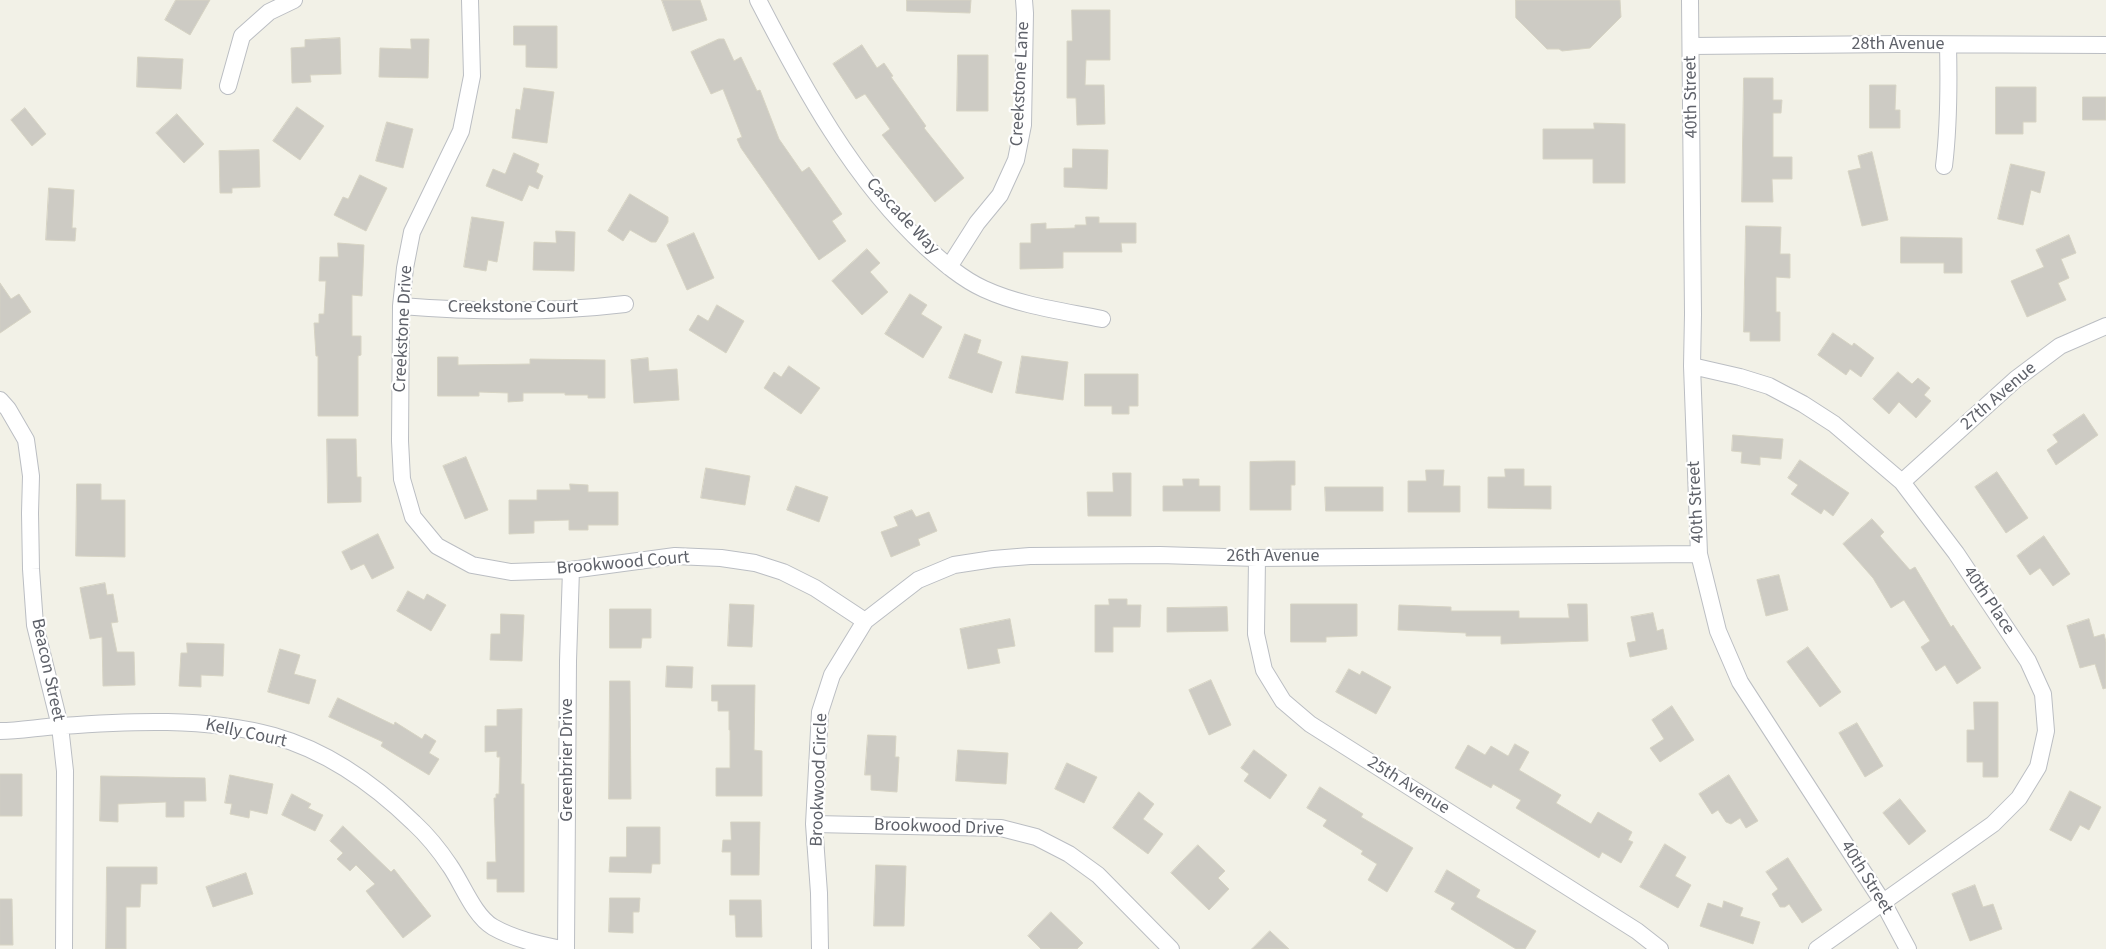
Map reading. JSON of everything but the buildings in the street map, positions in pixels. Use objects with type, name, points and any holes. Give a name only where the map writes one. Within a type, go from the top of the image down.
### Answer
[{"type":"street","points":[[228,86],[242,36],[269,12],[294,0]]},
{"type":"street","name":"Creekstone Drive","points":[[458,558],[436,546],[413,517],[402,479],[401,306],[412,232],[461,130],[472,76],[470,0]]},
{"type":"street","name":"Cascade Way","points":[[758,0],[803,86],[875,193],[913,235],[949,267],[983,288],[1008,298],[1102,319]]},
{"type":"street","name":"Creekstone Lane","points":[[949,267],[977,223],[1000,195],[1016,160],[1023,124],[1026,14],[1024,0]]},
{"type":"street","name":"40th Street","points":[[1690,0],[1692,366],[1699,554],[1718,631],[1740,682],[1884,904],[1908,949]]},
{"type":"street","name":"28th Avenue","points":[[1691,46],[1888,44],[2106,45]]},
{"type":"street","points":[[1944,166],[1949,104],[1948,45]]},
{"type":"street","name":"Creekstone Court","points":[[401,306],[551,311],[625,304]]},
{"type":"street","name":"27th Avenue","points":[[1902,482],[2016,380],[2060,346],[2106,326]]},
{"type":"street","name":"40th Place","points":[[1692,366],[1769,386],[1803,404],[1834,424],[1902,482],[1956,553],[2028,661],[2042,694],[2046,730],[2038,767],[2019,798],[1993,824],[1884,904]]},
{"type":"street","name":"Beacon Street","points":[[0,400],[8,409],[26,440],[31,476],[31,569],[35,625],[60,726],[65,771],[64,949]]},
{"type":"street","name":"26th Avenue","points":[[865,622],[918,580],[954,565],[993,559],[1030,556],[1160,555],[1257,558],[1699,554]]},
{"type":"street","name":"Brookwood Court","points":[[458,558],[472,565],[511,572],[571,570],[675,556],[721,558],[755,563],[783,572],[815,588],[865,622]]},
{"type":"street","name":"25th Avenue","points":[[1257,558],[1256,634],[1264,670],[1283,701],[1310,724],[1637,931],[1660,949]]},
{"type":"street","name":"Greenbrier Drive","points":[[566,949],[568,661],[571,570]]},
{"type":"street","name":"Brookwood Circle","points":[[820,949],[820,893],[814,824],[820,712],[832,675],[865,622]]},
{"type":"street","name":"Kelly Court","points":[[0,731],[60,726],[164,722],[219,725],[275,736],[327,757],[374,787],[415,824],[450,866],[468,899],[492,926],[526,941],[561,949]]},
{"type":"street","name":"Brookwood Drive","points":[[814,824],[1001,828],[1036,837],[1069,854],[1098,875],[1172,949]]},
{"type":"street","points":[[1818,949],[1884,904]]}]
